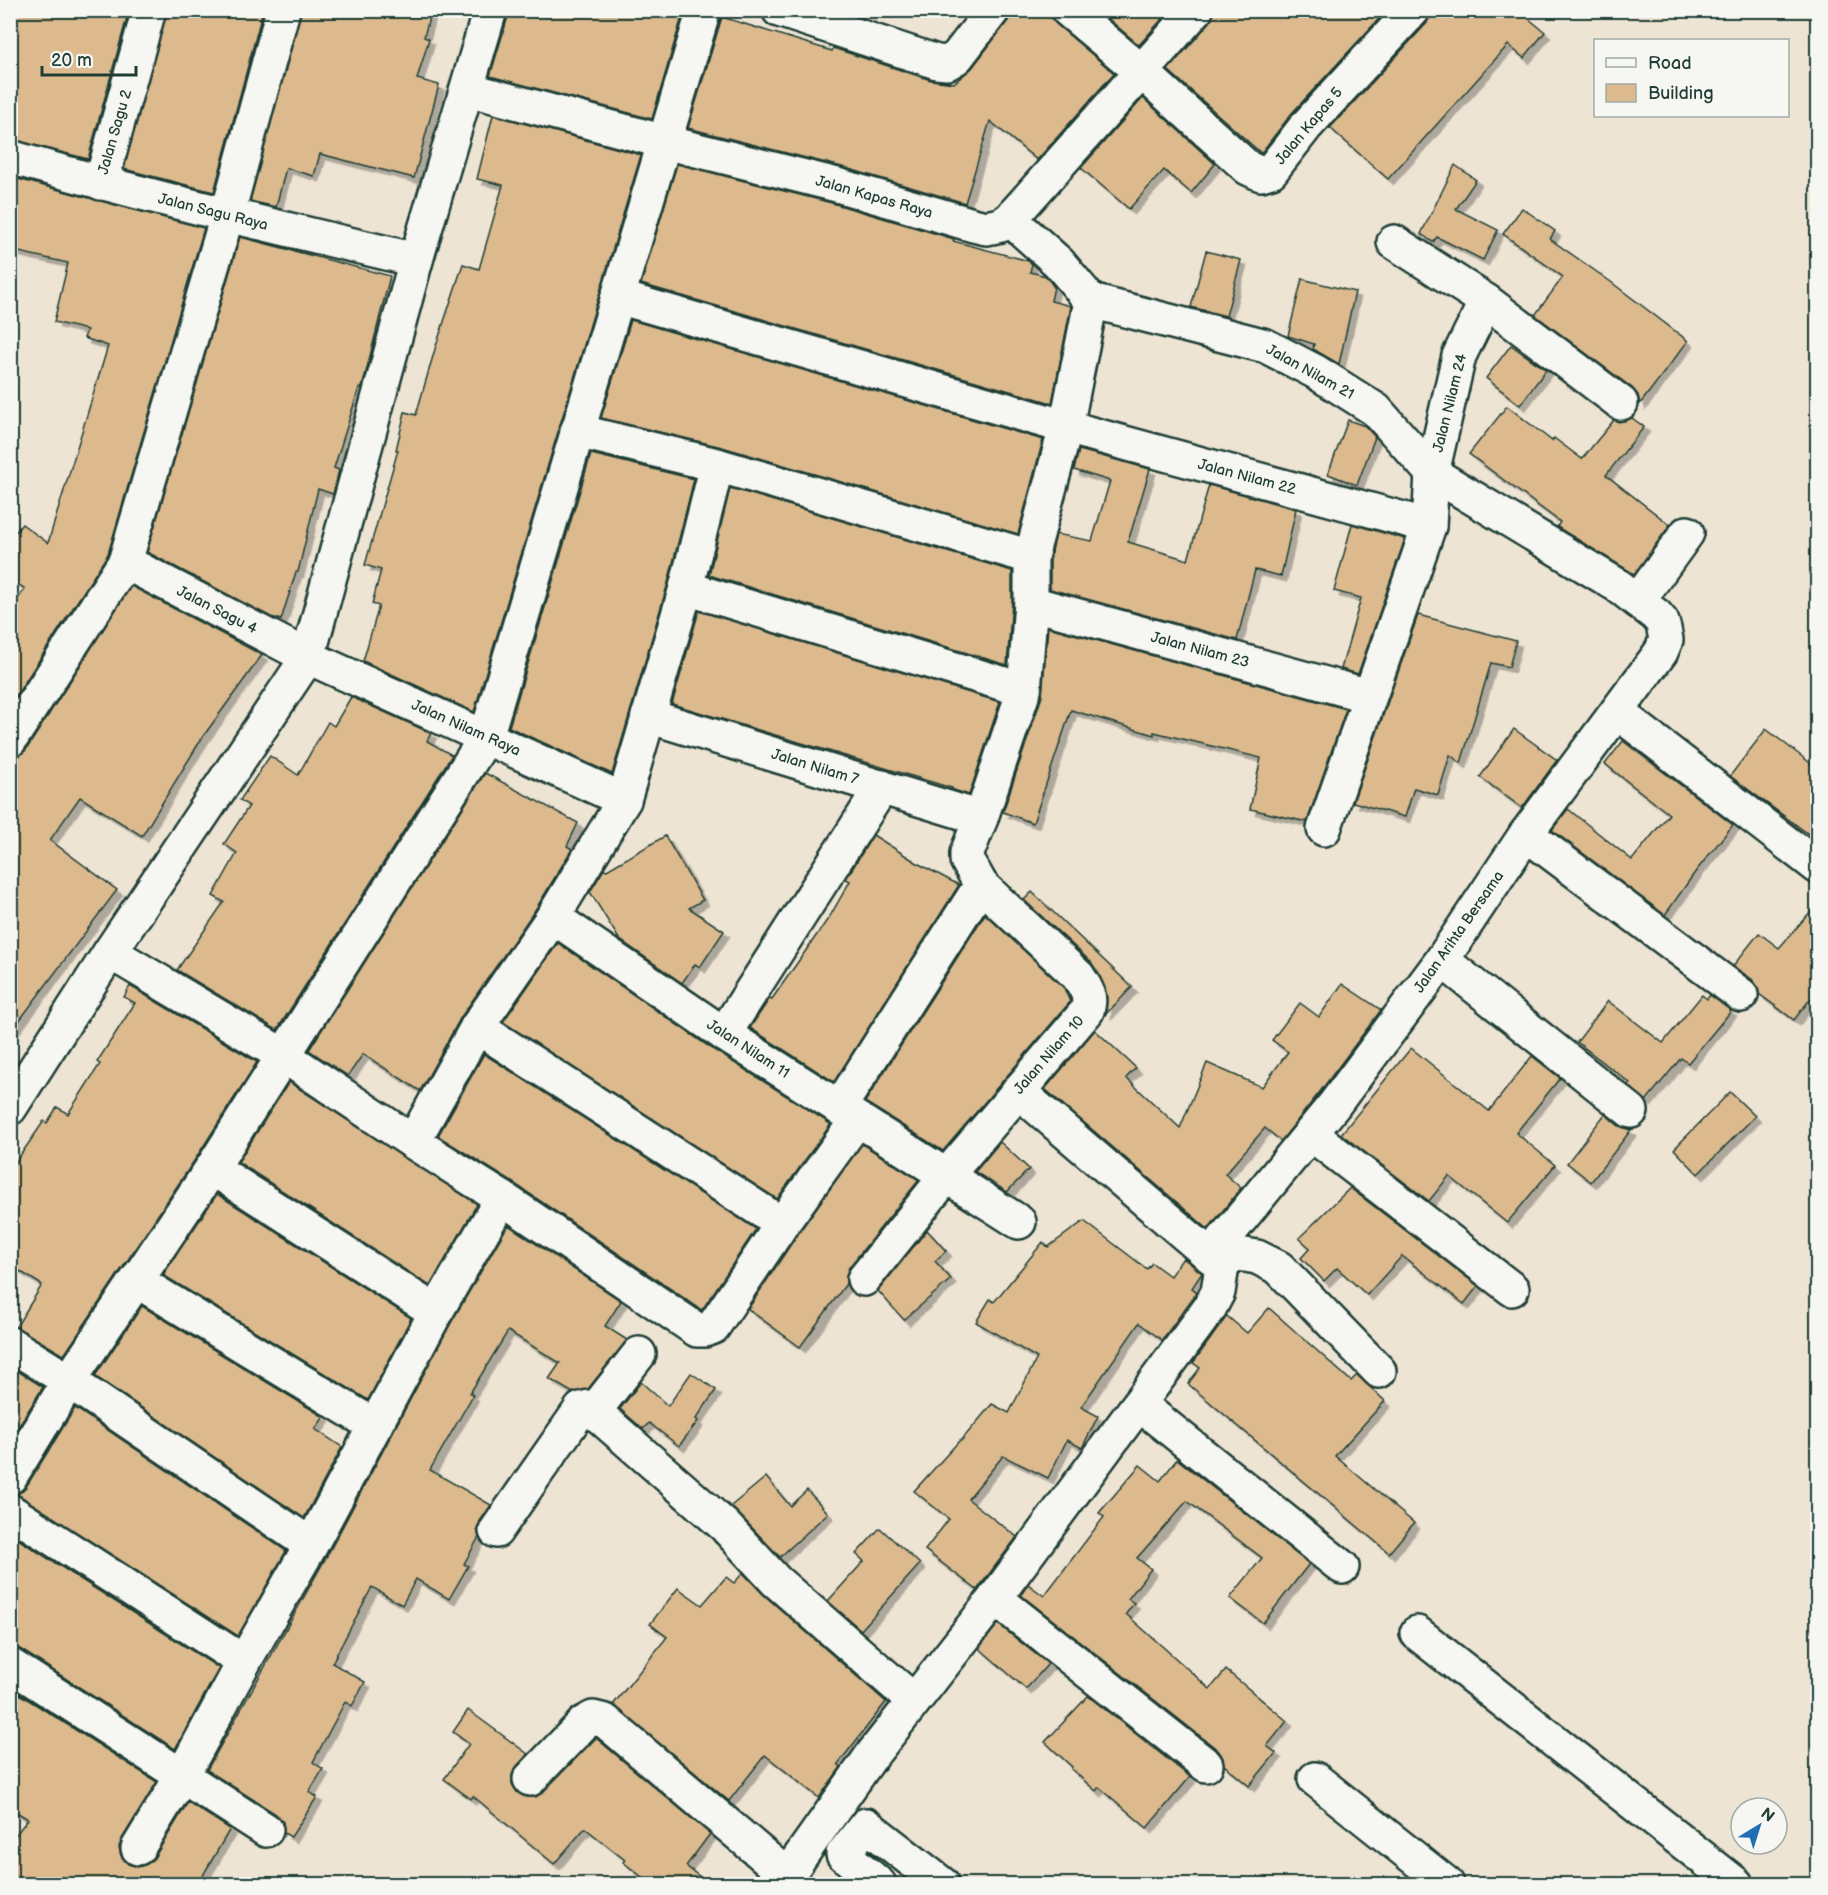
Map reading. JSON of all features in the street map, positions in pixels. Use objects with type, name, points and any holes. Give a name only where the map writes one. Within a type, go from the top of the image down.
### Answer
[{"type":"street","name":"Jalan Sagu 2","points":[[101,183],[149,10]]},
{"type":"street","points":[[10,740],[125,562],[227,216],[283,10]]},
{"type":"street","points":[[10,1108],[110,952],[308,657],[416,260],[490,10]]},
{"type":"street","points":[[10,1477],[69,1381],[212,1168],[486,737],[704,10]]},
{"type":"street","points":[[779,10],[937,62],[947,63],[957,57],[993,10]]},
{"type":"street","points":[[1068,10],[1142,72]]},
{"type":"street","points":[[110,952],[284,1056],[502,1198],[697,1330],[713,1327],[782,1224],[981,885],[967,860],[967,853],[981,818],[1023,690],[1031,603],[1031,557],[1066,428],[1091,301],[1059,263],[1010,219],[1196,10]]},
{"type":"street","name":"Jalan Kapas 5","points":[[1142,72],[1248,168],[1261,174],[1271,171],[1306,126],[1413,10]]},
{"type":"street","name":"Jalan Kapas Raya","points":[[467,89],[837,185],[973,225],[986,228],[1001,225],[1010,219]]},
{"type":"street","name":"Jalan Sagu Raya","points":[[10,157],[227,216],[416,260]]},
{"type":"street","points":[[1394,242],[1486,301],[1621,403]]},
{"type":"street","name":"Jalan Nilam 22","points":[[618,297],[1066,428],[1429,526]]},
{"type":"street","name":"Jalan Nilam 21","points":[[1091,301],[1266,346],[1316,372],[1376,410],[1432,473],[1617,585],[1638,601]]},
{"type":"street","name":"Jalan Nilam 24","points":[[1324,829],[1429,526],[1432,473],[1460,356],[1486,301]]},
{"type":"street","points":[[578,431],[717,465],[1031,557]]},
{"type":"street","points":[[413,1142],[477,1027],[553,917],[624,800],[686,588],[717,465]]},
{"type":"street","points":[[1638,601],[1687,533]]},
{"type":"street","name":"Jalan Sagu 4","points":[[125,562],[308,657]]},
{"type":"street","points":[[686,588],[1023,690]]},
{"type":"street","name":"Jalan Arihta Bersama","points":[[1216,1261],[1442,960],[1526,834],[1661,652],[1665,640],[1662,622],[1638,601]]},
{"type":"street","name":"Jalan Nilam 23","points":[[1031,603],[1369,696]]},
{"type":"street","name":"Jalan Nilam Raya","points":[[308,657],[624,800]]},
{"type":"street","points":[[1617,712],[1818,867]]},
{"type":"street","name":"Jalan Nilam 7","points":[[648,716],[981,818]]},
{"type":"street","points":[[724,1035],[882,787]]},
{"type":"street","points":[[1526,834],[1741,995]]},
{"type":"street","name":"Jalan Nilam 10","points":[[864,1279],[1018,1091],[1088,1011],[1090,1002],[1087,990],[1078,976],[981,885]]},
{"type":"street","name":"Jalan Nilam 11","points":[[553,917],[724,1035],[1019,1222]]},
{"type":"street","points":[[1442,960],[1631,1111]]},
{"type":"street","points":[[477,1027],[782,1224]]},
{"type":"street","points":[[530,1779],[584,1723],[593,1718],[605,1722],[785,1880],[872,1755],[995,1598],[1209,1309],[1218,1293],[1216,1261],[1018,1091]]},
{"type":"street","points":[[1311,1134],[1512,1289]]},
{"type":"street","points":[[212,1168],[436,1312]]},
{"type":"street","points":[[138,1848],[182,1776],[311,1545],[436,1312],[502,1198]]},
{"type":"street","points":[[1216,1261],[1239,1254],[1257,1257],[1279,1268],[1379,1371]]},
{"type":"street","points":[[137,1281],[375,1426]]},
{"type":"street","points":[[10,1344],[69,1381],[311,1545]]},
{"type":"street","points":[[595,1410],[639,1354]]},
{"type":"street","points":[[1139,1404],[1342,1567]]},
{"type":"street","points":[[496,1531],[581,1409],[589,1407],[725,1526],[776,1581],[914,1701]]},
{"type":"street","points":[[10,1510],[244,1662]]},
{"type":"street","points":[[995,1598],[1206,1765]]},
{"type":"street","points":[[1417,1633],[1736,1884]]},
{"type":"street","points":[[10,1665],[266,1830]]},
{"type":"street","points":[[1315,1779],[1447,1884]]},
{"type":"street","points":[[879,1884],[843,1854],[866,1825],[942,1884]]},
{"type":"building","points":[[10,10],[129,10],[88,159],[10,139]]},
{"type":"building","points":[[167,10],[263,10],[214,192],[124,169]]},
{"type":"building","points":[[301,10],[431,10],[424,37],[429,39],[417,79],[439,85],[414,178],[320,154],[314,176],[286,168],[276,207],[250,201]]},
{"type":"building","points":[[510,10],[684,10],[652,119],[490,76]]},
{"type":"building","points":[[1011,10],[1050,10],[1051,17],[1056,24],[1114,73],[1037,160],[990,121],[965,203],[842,167],[688,128],[722,17],[832,51],[833,48],[931,80],[954,83],[972,68],[1008,21]]},
{"type":"building","points":[[1098,10],[1170,10],[1139,45]]},
{"type":"building","points":[[1214,10],[1387,10],[1292,113],[1261,153],[1168,70],[1210,22]]},
{"type":"building","points":[[1431,10],[1518,10],[1545,32],[1524,58],[1508,45],[1388,179],[1330,128],[1427,23]]},
{"type":"building","points":[[1143,98],[1215,164],[1191,193],[1164,170],[1129,209],[1081,168]]},
{"type":"building","points":[[493,115],[641,155],[474,712],[363,661],[379,606],[372,604],[381,570],[365,565],[398,450],[396,450],[405,412],[416,415],[463,264],[479,269],[503,185],[477,179]]},
{"type":"building","points":[[677,164],[832,203],[954,239],[953,241],[1029,261],[1032,264],[1030,272],[1046,276],[1054,287],[1051,301],[1071,306],[1052,403],[641,284]]},
{"type":"building","points":[[1455,165],[1476,180],[1456,209],[1498,230],[1483,260],[1437,237],[1433,242],[1421,234]]},
{"type":"building","points":[[10,177],[204,228],[108,554],[10,705],[10,610],[25,589],[10,578],[10,539],[22,524],[48,543],[108,346],[84,338],[87,330],[54,322],[68,263],[10,250]]},
{"type":"building","points":[[1522,208],[1555,231],[1550,239],[1688,341],[1640,404],[1638,395],[1632,388],[1535,315],[1563,277],[1503,234]]},
{"type":"building","points":[[240,237],[390,276],[362,388],[359,388],[334,468],[339,470],[333,494],[318,489],[298,572],[296,572],[281,620],[271,617],[147,552]]},
{"type":"building","points":[[1206,251],[1241,260],[1226,316],[1191,307]]},
{"type":"building","points":[[1302,279],[1355,292],[1339,364],[1313,349],[1314,344],[1288,336]]},
{"type":"building","points":[[631,320],[1043,440],[1018,534],[722,447],[601,418]]},
{"type":"building","points":[[1511,345],[1546,370],[1520,405],[1486,378]]},
{"type":"building","points":[[1507,406],[1552,441],[1554,438],[1582,459],[1614,420],[1619,422],[1632,418],[1644,427],[1606,475],[1670,525],[1634,574],[1557,527],[1560,522],[1469,454]]},
{"type":"building","points":[[1348,420],[1365,426],[1375,437],[1357,485],[1328,474]]},
{"type":"building","points":[[1079,450],[1150,469],[1128,542],[1188,560],[1209,485],[1296,509],[1281,576],[1255,570],[1237,640],[1050,589],[1050,559],[1056,534],[1092,541],[1110,481],[1074,470]]},
{"type":"building","points":[[591,454],[694,479],[668,583],[612,774],[509,727]]},
{"type":"building","points":[[730,488],[1012,571],[1007,665],[709,575]]},
{"type":"building","points":[[1352,524],[1405,539],[1358,674],[1341,669],[1361,598],[1334,591]]},
{"type":"building","points":[[131,586],[262,655],[202,738],[142,836],[80,797],[50,840],[117,890],[10,1033],[10,758],[19,756],[26,750]]},
{"type":"building","points":[[699,611],[1000,702],[969,795],[672,704]]},
{"type":"building","points":[[1418,615],[1516,641],[1509,667],[1491,663],[1461,763],[1450,755],[1438,795],[1414,788],[1405,817],[1353,802]]},
{"type":"building","points":[[1048,627],[1346,709],[1307,822],[1250,809],[1261,758],[1154,732],[1154,735],[1071,710],[1033,823],[1003,812],[1042,696]]},
{"type":"building","points":[[351,697],[431,733],[427,741],[452,755],[277,1030],[177,970],[224,902],[213,896],[237,853],[224,844],[249,806],[240,800],[270,756],[298,775],[328,722],[334,726]]},
{"type":"building","points":[[1514,729],[1557,760],[1522,808],[1480,777]]},
{"type":"building","points":[[1766,729],[1818,769],[1818,841],[1730,776]]},
{"type":"building","points":[[1623,741],[1733,825],[1665,915],[1552,830],[1568,809],[1632,860],[1669,814],[1605,764]]},
{"type":"building","points":[[485,773],[578,823],[567,846],[572,849],[537,907],[461,1017],[420,1091],[363,1054],[348,1076],[309,1050]]},
{"type":"building","points":[[873,835],[919,864],[959,885],[834,1082],[750,1028],[830,916],[850,881],[846,879]]},
{"type":"building","points":[[665,836],[703,900],[689,908],[724,931],[700,967],[695,964],[682,983],[619,939],[590,892],[604,869],[607,870]]},
{"type":"building","points":[[1032,892],[1132,987],[1106,1014],[1107,995],[1099,974],[1091,962],[1024,900]]},
{"type":"building","points":[[1818,903],[1818,989],[1794,1020],[1759,994],[1758,987],[1753,980],[1733,966],[1759,933],[1779,948]]},
{"type":"building","points":[[985,914],[1064,988],[1070,1002],[943,1151],[865,1102]]},
{"type":"building","points":[[558,943],[714,1050],[831,1124],[777,1199],[503,1022]]},
{"type":"building","points":[[1342,984],[1381,1010],[1281,1141],[1265,1128],[1225,1174],[1241,1188],[1208,1229],[1045,1089],[1095,1030],[1136,1068],[1126,1078],[1180,1128],[1207,1063],[1262,1087],[1288,1052],[1272,1040],[1300,1003],[1319,1017]]},
{"type":"building","points":[[130,986],[257,1062],[196,1158],[64,1355],[16,1327],[42,1285],[10,1265],[10,1170],[44,1121],[47,1123],[57,1107],[68,1114],[100,1064],[97,1062],[135,1003],[124,997]]},
{"type":"building","points":[[1702,995],[1707,999],[1710,995],[1731,1011],[1688,1063],[1681,1058],[1646,1101],[1628,1085],[1630,1083],[1577,1042],[1608,1001],[1663,1043]]},
{"type":"building","points":[[1411,1048],[1489,1111],[1532,1056],[1560,1078],[1516,1133],[1555,1165],[1507,1223],[1449,1176],[1429,1201],[1341,1134]]},
{"type":"building","points":[[484,1054],[756,1229],[702,1310],[512,1182],[438,1136]]},
{"type":"building","points":[[289,1082],[477,1204],[430,1286],[238,1162]]},
{"type":"building","points":[[1730,1092],[1755,1116],[1698,1174],[1674,1149]]},
{"type":"building","points":[[1605,1114],[1619,1126],[1631,1130],[1591,1182],[1567,1163]]},
{"type":"building","points":[[1000,1142],[1029,1169],[1007,1192],[975,1172]]},
{"type":"building","points":[[862,1144],[919,1180],[849,1267],[846,1284],[800,1347],[748,1309]]},
{"type":"building","points":[[1350,1188],[1478,1286],[1464,1304],[1402,1256],[1367,1295],[1337,1268],[1324,1281],[1301,1258],[1310,1248],[1299,1238]]},
{"type":"building","points":[[217,1194],[411,1318],[368,1400],[163,1275]]},
{"type":"building","points":[[1084,1221],[1147,1269],[1152,1263],[1170,1276],[1183,1258],[1202,1273],[1192,1288],[1197,1292],[1162,1340],[1139,1323],[1081,1407],[1098,1416],[1082,1448],[1067,1440],[1048,1478],[1003,1456],[968,1499],[1017,1537],[977,1590],[925,1550],[949,1519],[914,1491],[992,1404],[1009,1413],[1037,1358],[976,1322],[990,1299],[994,1302],[1043,1242],[1048,1247]]},
{"type":"building","points":[[508,1225],[621,1301],[605,1326],[627,1340],[588,1389],[573,1393],[549,1379],[560,1363],[508,1331],[470,1393],[473,1395],[430,1470],[491,1505],[480,1521],[477,1529],[479,1537],[464,1564],[468,1566],[449,1599],[416,1579],[402,1605],[372,1587],[332,1663],[365,1682],[352,1706],[345,1702],[313,1762],[323,1769],[309,1792],[317,1797],[291,1837],[284,1833],[283,1822],[276,1814],[207,1770],[328,1554],[452,1321]]},
{"type":"building","points":[[927,1230],[946,1251],[935,1261],[951,1279],[904,1320],[878,1291]]},
{"type":"building","points":[[142,1306],[324,1417],[315,1429],[342,1447],[304,1518],[95,1376]]},
{"type":"building","points":[[1269,1308],[1351,1381],[1357,1375],[1385,1401],[1335,1456],[1414,1523],[1389,1553],[1188,1384],[1200,1368],[1193,1363],[1227,1316],[1247,1333]]},
{"type":"building","points":[[10,1366],[43,1387],[10,1440]]},
{"type":"building","points":[[691,1373],[716,1390],[696,1419],[698,1421],[679,1446],[649,1423],[643,1429],[620,1409],[641,1382],[668,1406]]},
{"type":"building","points":[[75,1408],[286,1551],[238,1636],[17,1494],[26,1487]]},
{"type":"building","points":[[1177,1459],[1309,1564],[1263,1623],[1230,1598],[1262,1558],[1187,1501],[1137,1558],[1151,1569],[1128,1599],[1134,1603],[1126,1614],[1210,1689],[1226,1670],[1287,1721],[1267,1746],[1276,1753],[1249,1786],[1224,1765],[1218,1750],[1021,1595],[1028,1584],[1044,1596],[1104,1517],[1099,1513],[1140,1465],[1160,1481]]},
{"type":"building","points":[[766,1477],[790,1506],[807,1490],[828,1513],[780,1557],[731,1506]]},
{"type":"building","points":[[880,1528],[920,1564],[861,1630],[828,1601],[864,1561],[856,1554]]},
{"type":"building","points":[[10,1534],[219,1668],[175,1749],[20,1649],[10,1646]]},
{"type":"building","points":[[743,1573],[764,1595],[886,1702],[838,1764],[841,1767],[819,1798],[765,1755],[729,1801],[613,1705],[667,1637],[650,1624],[678,1588],[702,1605],[726,1577],[734,1583]]},
{"type":"building","points":[[998,1624],[1048,1664],[1026,1689],[979,1648]]},
{"type":"building","points":[[10,1688],[157,1782],[119,1847],[121,1856],[128,1864],[138,1867],[154,1858],[188,1802],[230,1829],[198,1884],[10,1884],[10,1842],[28,1819],[10,1808]]},
{"type":"building","points":[[1088,1696],[1190,1777],[1147,1828],[1099,1787],[1096,1791],[1045,1742]]},
{"type":"building","points":[[468,1710],[528,1754],[512,1775],[512,1784],[517,1792],[526,1797],[536,1797],[543,1792],[596,1738],[710,1834],[686,1866],[709,1884],[651,1884],[585,1828],[554,1864],[473,1796],[471,1799],[444,1779],[469,1744],[453,1732]]}]
